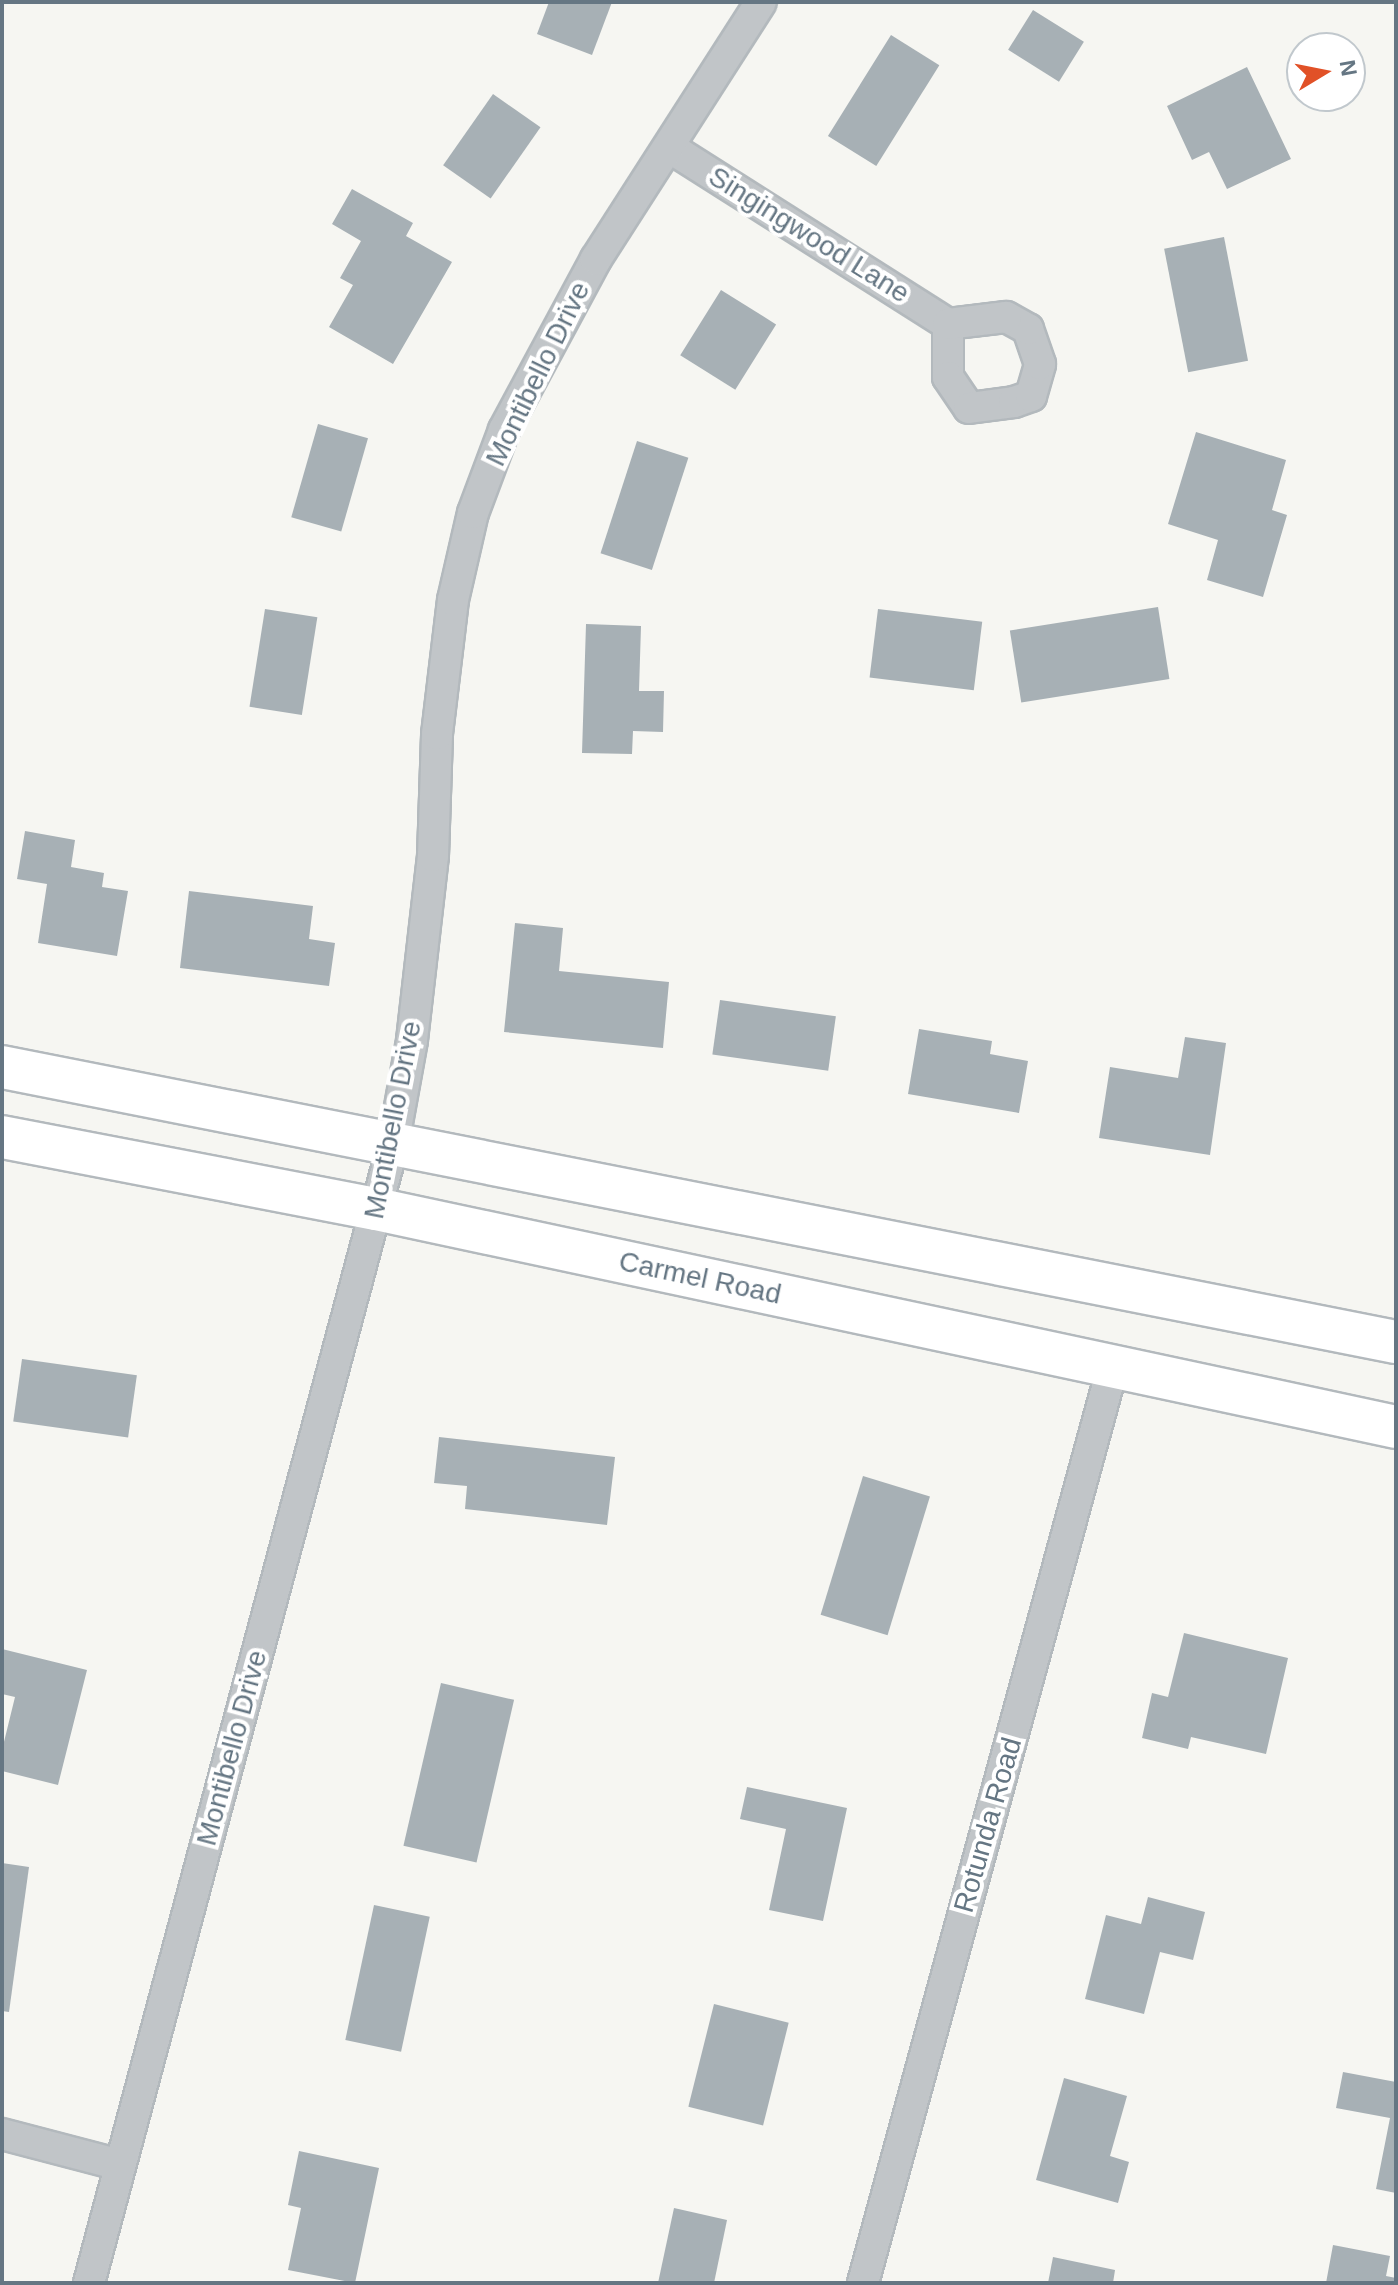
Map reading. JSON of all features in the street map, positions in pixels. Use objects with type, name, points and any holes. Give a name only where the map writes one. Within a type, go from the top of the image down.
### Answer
[{"type":"main road","points":[[2,1067],[1396,1342]]},
{"type":"main road","name":"Carmel Road","points":[[2,1137],[376,1209],[1396,1427]]},
{"type":"street","name":"Montibello Drive","points":[[89,2283],[393,1145],[412,1040],[433,856],[437,734],[453,600],[473,513],[504,430],[596,259],[761,2]]},
{"type":"street","name":"Singingwood Lane","points":[[669,147],[948,324]]},
{"type":"street","name":"Rotunda Road","points":[[863,2283],[1113,1366]]},
{"type":"street","points":[[2,2134],[120,2165]]},
{"type":"building","points":[[549,2],[612,2],[592,55],[537,34]]},
{"type":"building","points":[[1033,10],[1084,42],[1059,82],[1008,50]]},
{"type":"building","points":[[891,35],[939,65],[876,166],[828,136]]},
{"type":"building","points":[[1247,67],[1291,159],[1227,189],[1209,152],[1192,160],[1167,106]]},
{"type":"building","points":[[493,94],[541,127],[491,199],[443,165]]},
{"type":"building","points":[[352,189],[413,223],[406,236],[452,262],[393,364],[329,327],[353,285],[340,278],[361,241],[332,224]]},
{"type":"building","points":[[1224,237],[1248,361],[1188,372],[1164,249]]},
{"type":"building","points":[[721,290],[776,324],[735,390],[680,355]]},
{"type":"building","points":[[318,424],[368,438],[341,532],[291,517]]},
{"type":"building","points":[[1196,432],[1286,460],[1272,510],[1287,515],[1263,597],[1207,580],[1218,540],[1168,524]]},
{"type":"building","points":[[637,441],[688,458],[652,570],[601,553]]},
{"type":"building","points":[[1158,607],[1169,679],[1021,703],[1010,630]]},
{"type":"building","points":[[265,609],[317,617],[302,715],[250,707]]},
{"type":"building","points":[[878,609],[982,622],[974,690],[870,677]]},
{"type":"building","points":[[586,624],[641,626],[639,691],[664,691],[663,732],[633,731],[632,754],[582,753]]},
{"type":"building","points":[[25,831],[75,840],[71,867],[104,873],[102,887],[128,891],[117,956],[38,943],[47,884],[17,879]]},
{"type":"building","points":[[189,891],[313,906],[309,939],[335,943],[329,986],[180,968]]},
{"type":"building","points":[[515,923],[563,928],[559,971],[669,982],[663,1048],[504,1032]]},
{"type":"building","points":[[720,1000],[836,1016],[828,1071],[712,1054]]},
{"type":"building","points":[[919,1029],[992,1041],[990,1054],[1028,1061],[1019,1113],[908,1094]]},
{"type":"building","points":[[1185,1037],[1226,1043],[1210,1155],[1099,1138],[1110,1067],[1178,1078]]},
{"type":"building","points":[[22,1359],[137,1375],[128,1438],[13,1421]]},
{"type":"building","points":[[439,1437],[615,1457],[607,1525],[465,1509],[467,1486],[434,1483]]},
{"type":"building","points":[[863,1476],[930,1496],[888,1635],[821,1615]]},
{"type":"building","points":[[1184,1633],[1288,1658],[1266,1754],[1191,1737],[1188,1749],[1142,1738],[1152,1693],[1168,1697]]},
{"type":"building","points":[[2,1649],[87,1670],[58,1785],[2,1771],[2,1750],[15,1697],[2,1694]]},
{"type":"building","points":[[441,1683],[514,1700],[477,1863],[403,1846]]},
{"type":"building","points":[[747,1787],[847,1808],[823,1921],[769,1910],[786,1829],[740,1819]]},
{"type":"building","points":[[2,1863],[29,1867],[9,2012],[2,2011]]},
{"type":"building","points":[[1148,1897],[1205,1912],[1193,1960],[1160,1952],[1144,2014],[1085,1999],[1106,1915],[1141,1924]]},
{"type":"building","points":[[374,1905],[430,1917],[401,2052],[345,2040]]},
{"type":"building","points":[[714,2004],[789,2023],[763,2125],[688,2107]]},
{"type":"building","points":[[1343,2072],[1396,2082],[1396,2193],[1376,2189],[1390,2118],[1336,2108]]},
{"type":"building","points":[[1064,2078],[1127,2096],[1110,2156],[1129,2162],[1118,2203],[1036,2180]]},
{"type":"building","points":[[299,2151],[379,2168],[355,2283],[288,2270],[301,2208],[288,2205]]},
{"type":"building","points":[[674,2208],[727,2220],[714,2283],[658,2283]]},
{"type":"building","points":[[1333,2245],[1390,2256],[1386,2276],[1396,2278],[1396,2283],[1326,2283]]},
{"type":"building","points":[[1053,2257],[1115,2270],[1113,2283],[1048,2283]]}]
